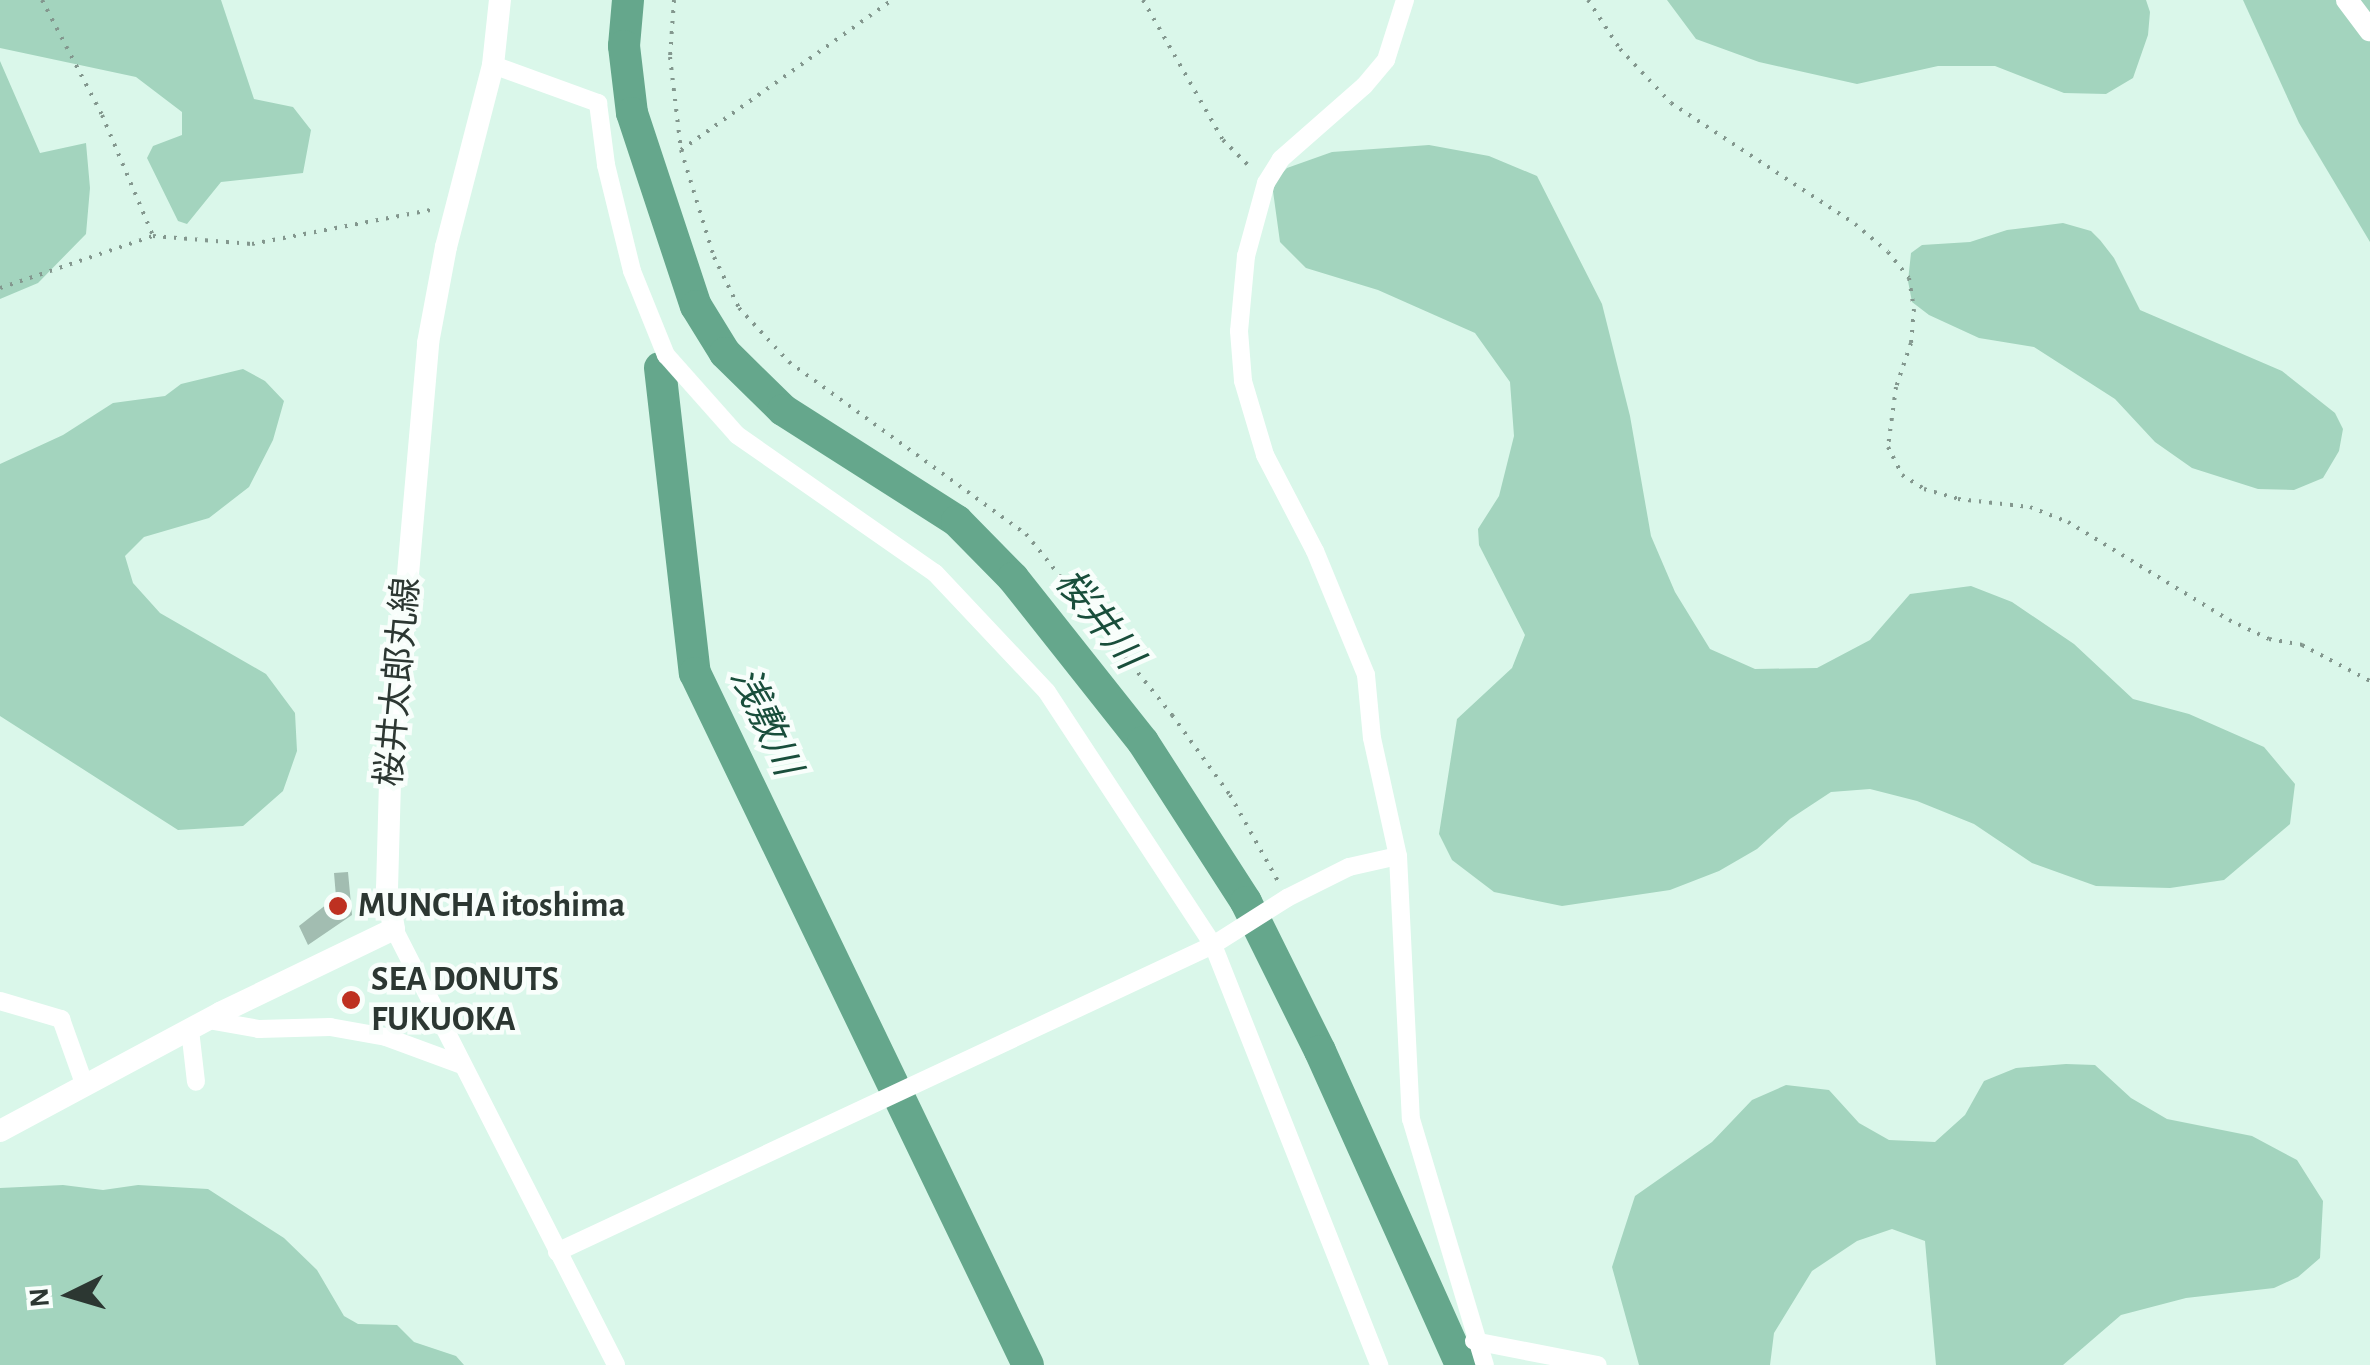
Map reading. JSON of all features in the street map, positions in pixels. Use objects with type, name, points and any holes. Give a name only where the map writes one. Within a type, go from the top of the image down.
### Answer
[{"type":"main road","name":"桜井太郎丸線","points":[[394,929],[387,889],[389,799],[428,344],[455,214],[493,64],[500,0]]},
{"type":"main road","points":[[2347,0],[2370,30]]},
{"type":"main road","points":[[0,1131],[199,1025],[394,929]]},
{"type":"street","points":[[1405,0],[1386,60],[1281,159],[1266,182],[1257,207],[1241,294],[1243,381],[1265,454],[1359,649],[1383,796],[1398,856],[1411,1119],[1484,1365]]},
{"type":"street","points":[[493,64],[598,103],[606,165],[632,271],[666,355],[737,435],[935,573],[1034,679],[1220,939],[1379,1365]]},
{"type":"street","points":[[557,1252],[1220,939],[1287,898],[1349,867],[1398,856]]},
{"type":"street","points":[[394,929],[616,1365]]},
{"type":"street","points":[[0,1001],[61,1019],[84,1086]]},
{"type":"street","points":[[196,1082],[199,1025],[259,1029],[330,1027],[386,1036],[462,1065]]},
{"type":"street","points":[[1474,1341],[1598,1365]]},
{"type":"path","points":[[42,0],[102,115],[153,236]]},
{"type":"path","points":[[674,0],[670,58],[681,150],[714,258],[739,308],[789,362],[1026,534],[1206,763],[1287,898]]},
{"type":"path","points":[[681,150],[892,0]]},
{"type":"path","points":[[1143,0],[1223,140],[1266,182]]},
{"type":"path","points":[[1588,0],[1620,49],[1670,103],[1855,224],[1888,252],[1909,278],[1914,309],[1911,344],[1896,388],[1888,447],[1902,475],[1924,490],[1958,500],[2030,507],[2068,522],[2229,620],[2269,640],[2302,645],[2370,681]]},
{"type":"path","points":[[0,288],[153,236],[252,244],[430,208],[455,214]]},
{"type":"green space","points":[[0,0],[221,0],[254,99],[293,107],[311,130],[303,173],[221,182],[187,224],[178,221],[147,158],[153,146],[182,135],[182,112],[136,77],[0,48]]},
{"type":"green space","points":[[1667,0],[2146,0],[2150,12],[2148,35],[2133,78],[2106,94],[2064,93],[1995,66],[1938,66],[1857,84],[1759,62],[1696,39]]},
{"type":"green space","points":[[2243,0],[2370,0],[2370,242],[2299,123]]},
{"type":"green space","points":[[0,61],[40,153],[86,143],[90,188],[86,234],[38,283],[0,299]]},
{"type":"green space","points":[[1429,145],[1489,156],[1537,176],[1602,304],[1630,416],[1651,536],[1675,592],[1710,649],[1755,669],[1817,668],[1870,640],[1910,594],[1971,586],[2012,602],[2074,644],[2133,699],[2189,714],[2264,747],[2295,784],[2290,824],[2224,880],[2170,888],[2096,886],[2032,863],[1974,824],[1917,801],[1870,789],[1831,792],[1790,819],[1757,849],[1719,871],[1670,890],[1562,906],[1494,892],[1452,860],[1439,834],[1457,719],[1512,668],[1525,635],[1479,545],[1478,529],[1499,496],[1514,436],[1510,382],[1475,333],[1378,290],[1306,268],[1280,242],[1272,184],[1287,168],[1332,152]]},
{"type":"green space","points":[[2063,223],[2091,231],[2100,240],[2114,258],[2140,310],[2282,371],[2335,413],[2343,429],[2339,451],[2323,478],[2294,490],[2258,489],[2192,468],[2155,442],[2115,399],[2034,347],[1979,338],[1929,315],[1912,302],[1908,281],[1911,253],[1922,245],[1970,242],[2007,230]]},
{"type":"green space","points":[[243,369],[265,381],[284,401],[273,440],[249,487],[209,518],[144,537],[125,556],[133,583],[160,613],[266,674],[295,713],[297,751],[283,791],[243,826],[178,830],[0,716],[0,464],[63,435],[113,403],[165,396],[181,384]]},
{"type":"green space","points":[[2095,1065],[2131,1098],[2167,1119],[2252,1136],[2297,1160],[2323,1201],[2320,1258],[2298,1277],[2274,1288],[2186,1298],[2121,1315],[2063,1365],[1936,1365],[1925,1241],[1892,1229],[1857,1241],[1812,1271],[1774,1333],[1770,1365],[1639,1365],[1612,1267],[1635,1196],[1712,1142],[1752,1100],[1786,1085],[1829,1090],[1859,1123],[1889,1140],[1935,1142],[1965,1115],[1984,1081],[2016,1068]]},
{"type":"green space","points":[[63,1185],[103,1190],[138,1185],[208,1189],[284,1238],[317,1270],[344,1316],[358,1324],[397,1325],[414,1342],[456,1356],[464,1365],[0,1365],[0,1188]]},
{"type":"building","name":"MUNCHA itoshima","points":[[348,872],[352,915],[308,945],[299,926],[336,897],[334,873]]},
{"type":"waterway","name":"桜井川","points":[[628,0],[624,46],[632,113],[696,306],[725,353],[783,410],[957,521],[1013,578],[1143,742],[1246,902],[1320,1051],[1461,1365]]},
{"type":"waterway","name":"浅敷川","points":[[660,368],[695,673],[892,1083]]},
{"type":"waterway","name":"浅敷川","points":[[900,1099],[1028,1365]]},
{"type":"place","name":"MUNCHA itoshima","points":[[338,906]]},
{"type":"place","name":"SEA DONUTS FUKUOKA","points":[[351,1000]]}]
